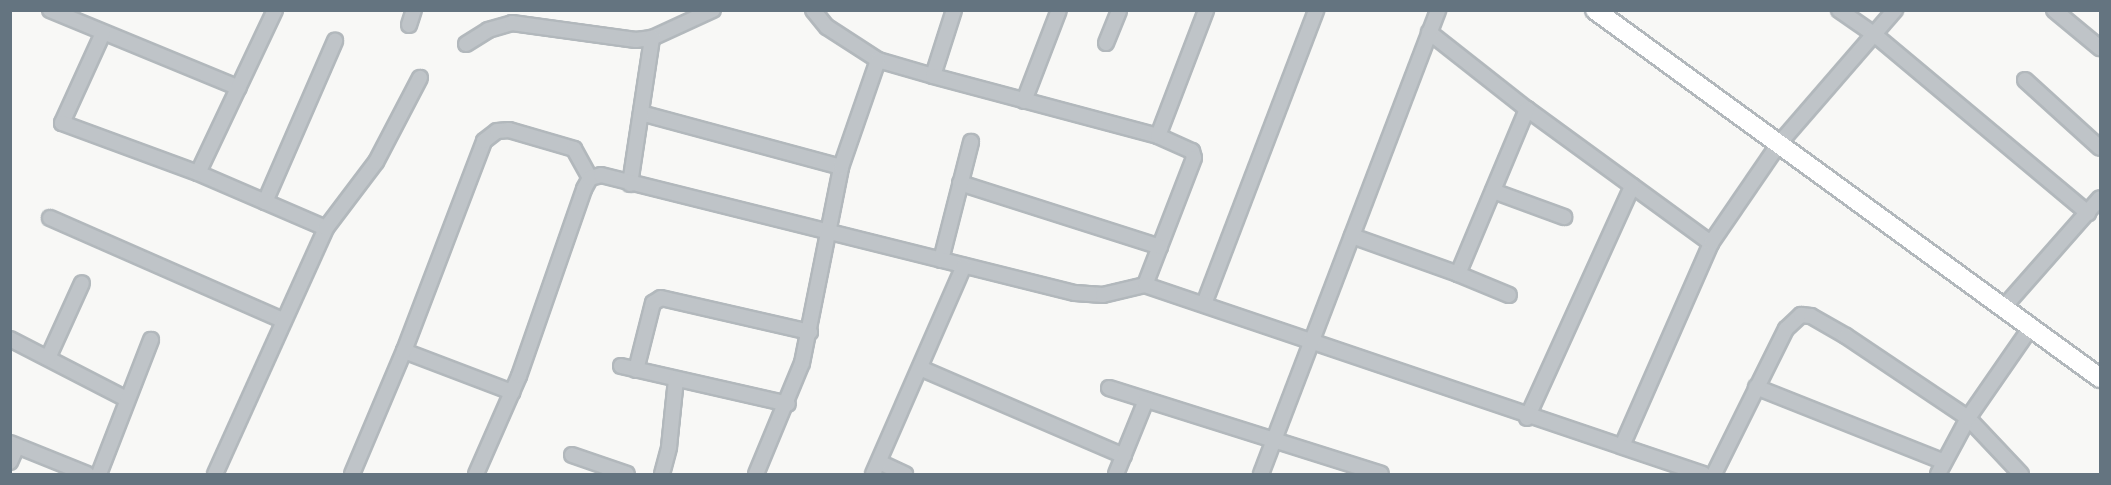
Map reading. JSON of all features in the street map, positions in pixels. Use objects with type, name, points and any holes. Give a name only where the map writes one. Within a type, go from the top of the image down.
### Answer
[{"type":"street","points":[[50,10],[239,88]]},
{"type":"street","points":[[198,173],[275,10]]},
{"type":"street","points":[[410,25],[414,10]]},
{"type":"street","points":[[466,44],[488,30],[512,23],[628,39],[652,38],[713,10]]},
{"type":"street","points":[[813,10],[827,27],[878,60],[1158,136],[1186,146],[1194,158],[1145,285]]},
{"type":"street","points":[[933,76],[954,10]]},
{"type":"street","points":[[1024,101],[1059,10]]},
{"type":"street","points":[[1106,43],[1119,10]]},
{"type":"street","points":[[1158,136],[1206,10]]},
{"type":"street","points":[[1204,304],[1316,10]]},
{"type":"street","points":[[1261,474],[1438,10]]},
{"type":"street","points":[[1595,10],[1778,145],[2098,373]]},
{"type":"street","points":[[1839,10],[1875,35],[2088,213]]},
{"type":"street","points":[[1622,446],[1711,243],[1778,145],[1895,10]]},
{"type":"street","points":[[2054,10],[2100,48]]},
{"type":"street","points":[[1429,32],[1527,109],[1711,243]]},
{"type":"street","points":[[103,33],[62,123],[198,173],[326,228]]},
{"type":"street","points":[[630,184],[652,38]]},
{"type":"street","points":[[265,202],[335,41]]},
{"type":"street","points":[[756,474],[788,404],[810,332],[841,167],[878,60]]},
{"type":"street","points":[[215,474],[282,320],[326,228],[376,162],[420,78]]},
{"type":"street","points":[[2025,80],[2100,148]]},
{"type":"street","points":[[1458,274],[1527,109]]},
{"type":"street","points":[[641,113],[841,167]]},
{"type":"street","points":[[352,474],[404,351],[476,155],[489,135],[509,130],[574,149],[590,178],[512,392],[476,474]]},
{"type":"street","points":[[941,260],[971,142]]},
{"type":"street","points":[[590,178],[601,175],[827,234],[1090,295],[1145,285],[1313,341],[1527,418],[1622,446],[1703,474]]},
{"type":"street","points":[[960,183],[1160,247]]},
{"type":"street","points":[[1527,418],[1632,186]]},
{"type":"street","points":[[1492,191],[1564,217]]},
{"type":"street","points":[[2004,307],[2100,198]]},
{"type":"street","points":[[50,218],[282,320]]},
{"type":"street","points":[[1352,236],[1509,295]]},
{"type":"street","points":[[905,474],[876,468],[964,266]]},
{"type":"street","points":[[48,358],[82,283]]},
{"type":"street","points":[[636,370],[653,303],[661,297],[810,332]]},
{"type":"street","points":[[1714,474],[1756,387],[1792,321],[1801,315],[1811,316],[1968,418],[2021,474]]},
{"type":"street","points":[[1756,387],[1941,468],[1968,418],[2031,327]]},
{"type":"street","points":[[10,339],[126,399]]},
{"type":"street","points":[[99,474],[126,399],[151,340]]},
{"type":"street","points":[[404,351],[512,392]]},
{"type":"street","points":[[621,366],[788,404]]},
{"type":"street","points":[[920,368],[1124,456]]},
{"type":"street","points":[[662,474],[669,447],[676,379]]},
{"type":"street","points":[[1108,388],[1381,474]]},
{"type":"street","points":[[1116,474],[1146,400]]},
{"type":"street","points":[[10,462],[14,445],[87,474]]},
{"type":"street","points":[[572,455],[627,474]]}]
